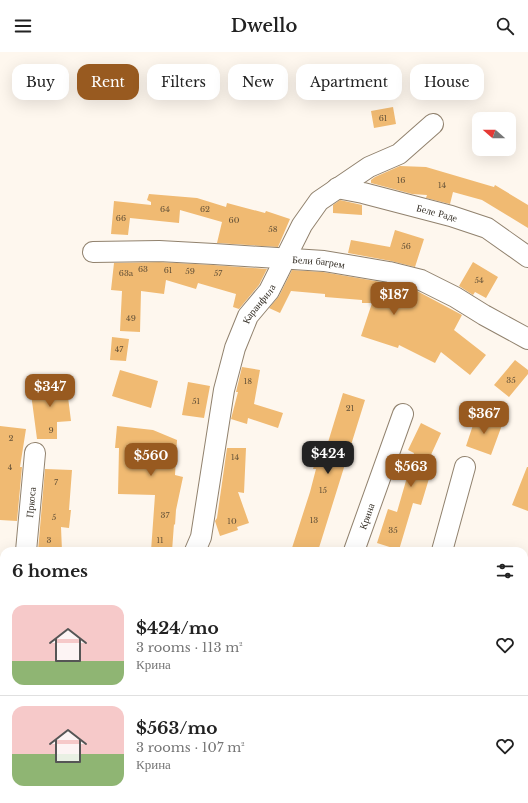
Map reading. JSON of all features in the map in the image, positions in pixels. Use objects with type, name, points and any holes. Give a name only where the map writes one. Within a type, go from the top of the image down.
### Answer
[{"type":"street","name":"Каранфила","points":[[197,547],[201,537],[224,390],[235,348],[248,316],[269,291],[302,225],[319,201],[369,167],[399,154],[432,124]]},
{"type":"street","name":"Беле Раде","points":[[337,188],[363,193],[452,216],[486,228],[528,257]]},
{"type":"street","name":"Бели багрем","points":[[93,252],[159,251],[285,259],[338,264],[389,272],[421,280],[455,297],[528,339]]},
{"type":"street","name":"Крина","points":[[355,547],[403,414]]},
{"type":"street","name":"Пркоса","points":[[26,547],[35,453]]},
{"type":"street","points":[[443,547],[465,467]]},
{"type":"building","points":[[393,107],[396,124],[374,128],[371,111]]},
{"type":"building","points":[[400,166],[426,167],[494,187],[495,185],[528,205],[528,228],[482,200],[453,192],[450,204],[426,198],[427,195],[412,194],[371,183],[371,180],[375,177]]},
{"type":"building","points":[[149,194],[197,198],[226,207],[227,203],[265,213],[266,211],[290,219],[278,247],[217,243],[222,222],[180,210],[179,223],[130,218],[128,235],[111,234],[114,201],[151,205],[151,202],[147,200]]},
{"type":"building","points":[[340,200],[362,205],[362,215],[333,213],[333,205]]},
{"type":"building","points":[[395,230],[424,239],[415,267],[348,253],[351,240],[390,247]]},
{"type":"building","points":[[159,262],[267,269],[259,285],[239,309],[233,307],[236,294],[198,283],[196,289],[166,280],[164,294],[141,291],[140,332],[120,331],[122,291],[111,290],[114,263]]},
{"type":"building","points":[[473,262],[498,277],[486,298],[475,292],[473,295],[459,286]]},
{"type":"building","points":[[292,270],[323,272],[387,283],[417,291],[462,315],[454,330],[486,355],[470,375],[441,352],[435,363],[399,345],[398,348],[361,336],[372,303],[362,303],[362,300],[325,297],[325,294],[291,291],[280,313],[269,308],[279,296]]},
{"type":"building","points":[[112,337],[129,339],[126,361],[110,360]]},
{"type":"building","points":[[515,360],[528,370],[528,374],[509,397],[494,385]]},
{"type":"building","points":[[242,367],[260,370],[254,404],[283,413],[278,428],[248,418],[247,424],[231,419],[238,392],[236,392]]},
{"type":"building","points":[[120,370],[158,381],[151,408],[112,396]]},
{"type":"building","points":[[66,381],[71,421],[57,422],[57,439],[37,439],[30,386]]},
{"type":"building","points":[[188,382],[210,386],[204,418],[182,415]]},
{"type":"building","points":[[343,393],[365,400],[319,547],[292,547],[310,492],[316,469],[313,469],[318,452],[327,452],[328,449],[326,449]]},
{"type":"building","points":[[476,416],[502,425],[491,455],[466,446]]},
{"type":"building","points":[[421,423],[441,433],[424,470],[431,472],[421,505],[413,503],[400,547],[390,547],[377,543],[388,509],[397,512],[414,453],[408,450]]},
{"type":"building","points":[[0,426],[26,429],[20,467],[22,467],[17,521],[0,520]]},
{"type":"building","points":[[117,426],[153,430],[177,440],[175,475],[183,477],[176,510],[172,547],[151,547],[155,495],[118,494],[119,448],[115,448]]},
{"type":"building","points":[[227,448],[246,448],[244,493],[238,492],[249,523],[237,527],[238,530],[220,536],[215,521],[217,518]]},
{"type":"building","points":[[528,467],[528,511],[512,505]]},
{"type":"building","points":[[45,469],[72,470],[69,528],[61,527],[62,547],[38,547]]}]
